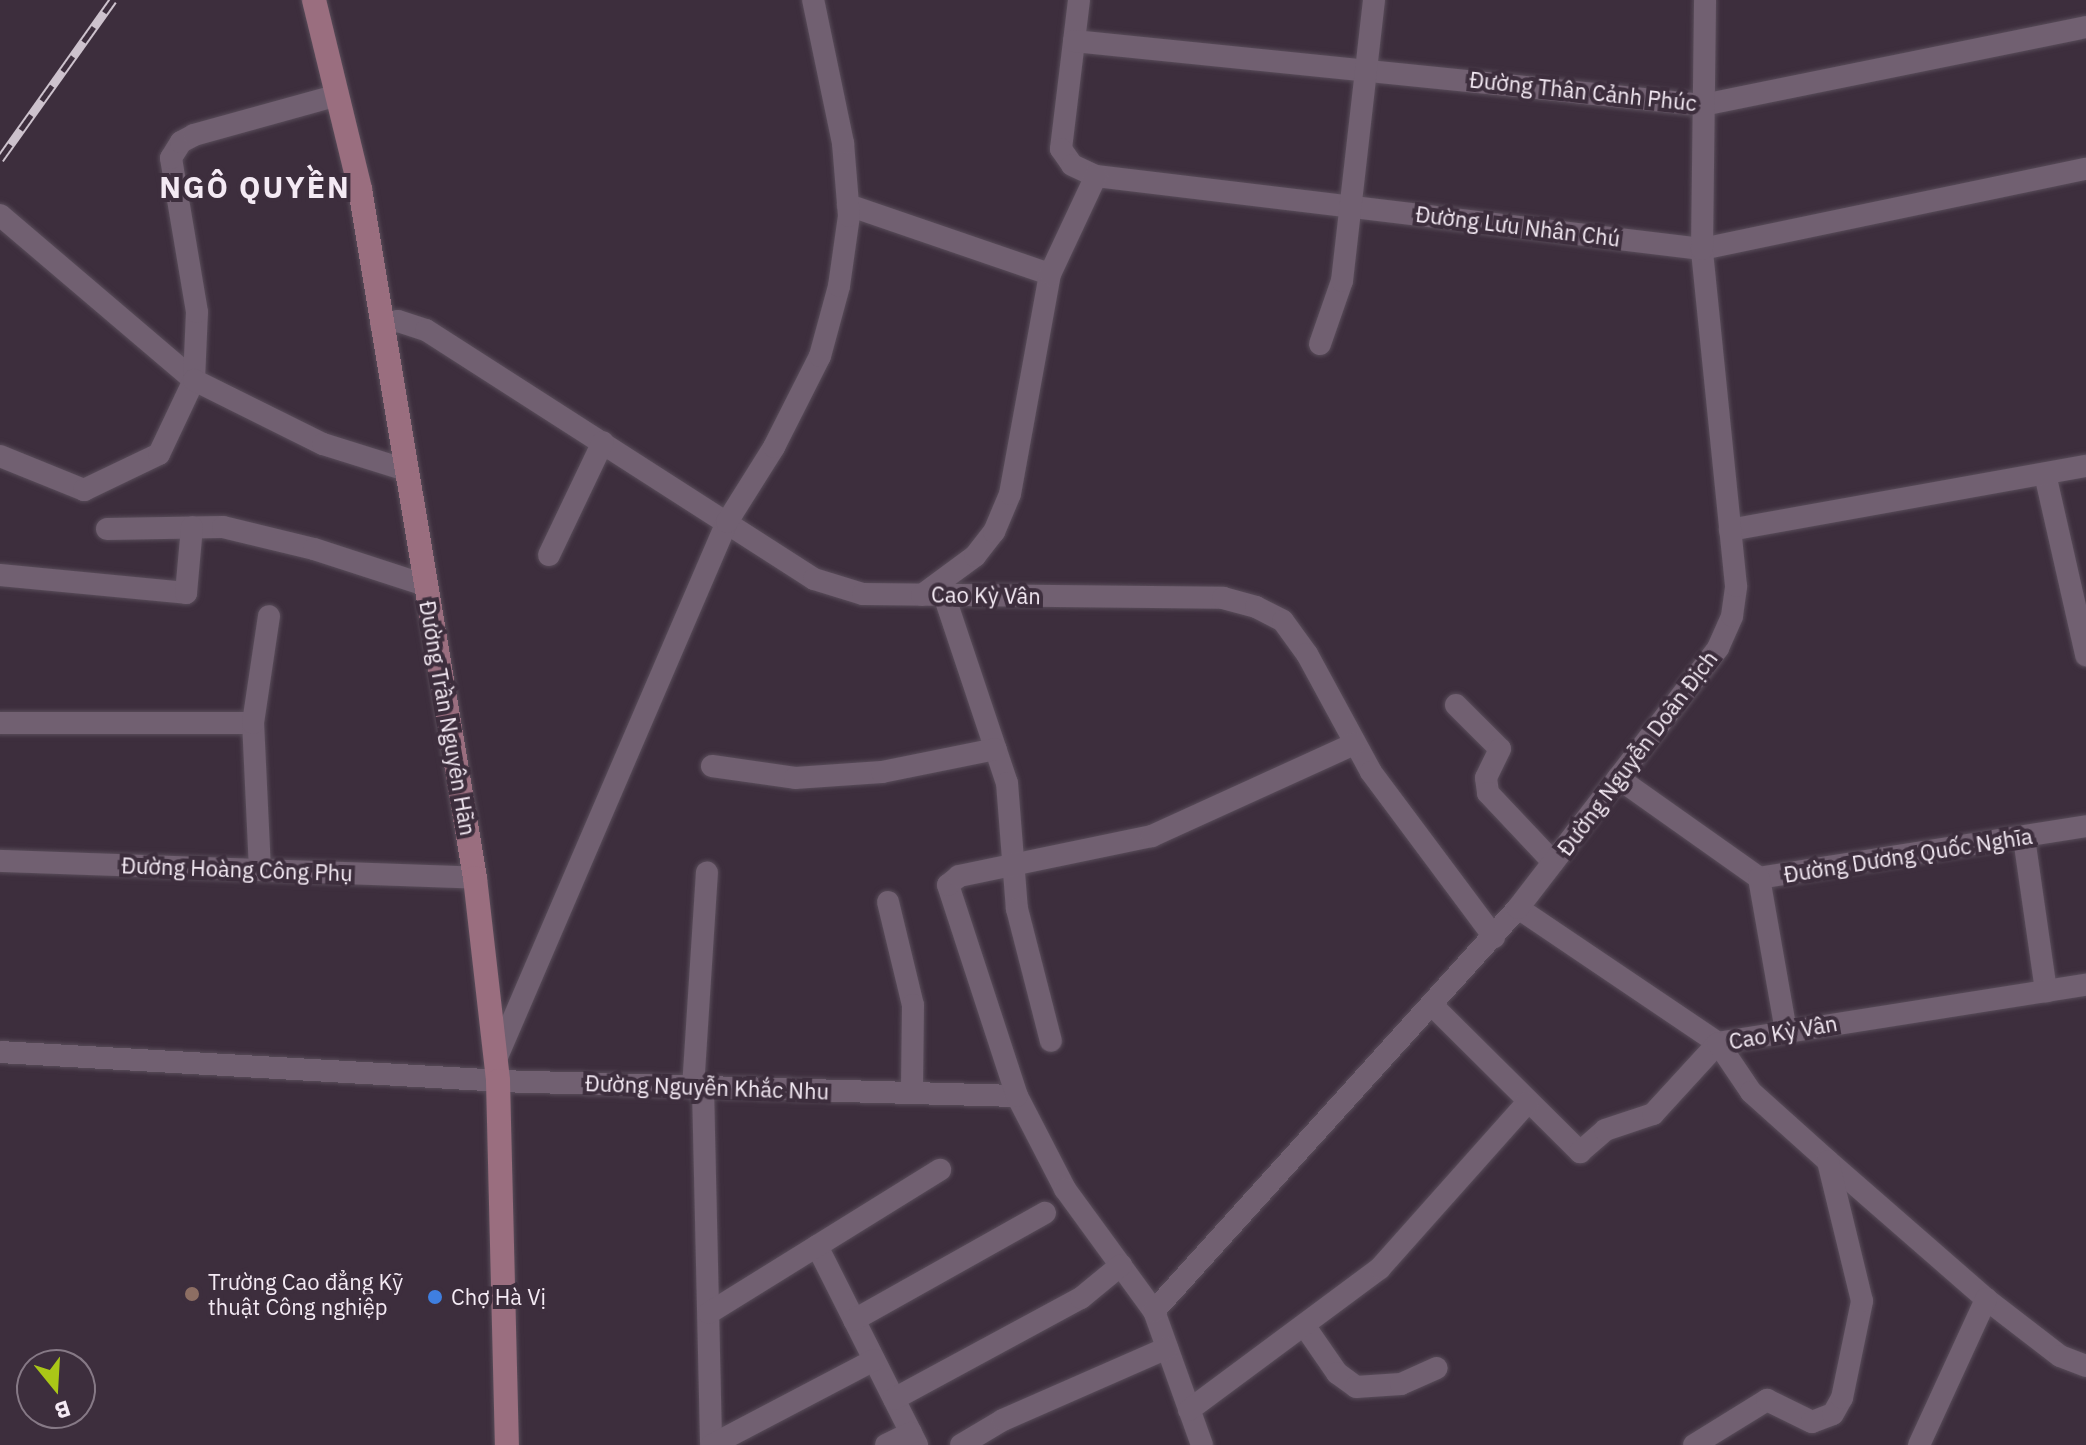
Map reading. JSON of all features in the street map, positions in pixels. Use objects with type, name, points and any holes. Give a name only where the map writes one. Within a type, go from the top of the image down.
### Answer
[{"type":"street","name":"Đường Trần Nguyên Hãn","points":[[314,0],[360,189],[475,878],[497,1069],[507,1445]]},
{"type":"street","points":[[497,1069],[727,522],[774,447],[820,356],[839,286],[848,205],[843,143],[813,0]]},
{"type":"street","points":[[1074,41],[1079,0]]},
{"type":"street","points":[[1320,344],[1342,281],[1374,0]]},
{"type":"street","name":"Đường Nguyễn Doãn Địch","points":[[1154,1311],[1494,937],[1718,648],[1732,616],[1736,586],[1702,249],[1705,0]]},
{"type":"street","name":"Đường Thân Cảnh Phúc","points":[[1074,41],[1367,68],[1703,105],[2086,27]]},
{"type":"street","name":"Đường Lưu Nhân Chú","points":[[1074,41],[1061,149],[1072,165],[1096,176],[1702,249],[2086,169]]},
{"type":"street","points":[[0,456],[84,490],[159,454],[194,380],[197,312],[171,158],[181,142],[194,135],[338,95]]},
{"type":"street","points":[[1051,1041],[1025,949],[1013,864],[1012,817],[996,749],[933,595],[975,556],[994,532],[1010,494],[1050,274],[1096,176]]},
{"type":"street","points":[[848,205],[1050,274]]},
{"type":"street","points":[[0,215],[194,380],[323,444],[406,470]]},
{"type":"street","name":"Cao Kỳ Vân","points":[[381,324],[398,321],[426,330],[814,579],[863,594],[1223,598],[1256,607],[1283,621],[1307,654],[1354,744],[1405,821],[1494,937]]},
{"type":"street","points":[[549,555],[603,442]]},
{"type":"street","points":[[1730,530],[2086,466]]},
{"type":"street","points":[[2045,474],[2080,601],[2086,655]]},
{"type":"street","points":[[107,529],[192,527],[272,538],[425,585]]},
{"type":"street","points":[[0,575],[186,593],[192,527]]},
{"type":"street","points":[[260,870],[253,723],[269,616]]},
{"type":"street","points":[[1456,705],[1500,749],[1486,778],[1488,793],[1553,862]]},
{"type":"street","points":[[0,723],[253,723]]},
{"type":"street","points":[[1202,1445],[1154,1311],[1065,1189],[1017,1096],[948,885],[959,876],[1152,836],[1354,744]]},
{"type":"street","points":[[712,766],[795,778],[882,772],[996,749]]},
{"type":"street","name":"Đường Dương Quốc Nghĩa","points":[[1618,778],[1759,878],[2086,826]]},
{"type":"street","points":[[2024,838],[2046,991]]},
{"type":"street","name":"Đường Hoàng Công Phụ","points":[[0,861],[475,878]]},
{"type":"street","points":[[707,872],[698,1088],[709,1313],[711,1445],[874,1360]]},
{"type":"street","points":[[1759,878],[1786,1031]]},
{"type":"street","points":[[888,902],[913,1005],[912,1093]]},
{"type":"street","name":"Cao Kỳ Vân","points":[[1518,908],[1718,1043],[2086,985]]},
{"type":"street","points":[[1432,1005],[1527,1103],[1580,1152],[1605,1130],[1653,1114],[1718,1043],[1751,1092],[1828,1161],[1986,1299],[2060,1356],[2086,1366]]},
{"type":"street","name":"Đường Nguyễn Khắc Nhu","points":[[0,1052],[497,1069],[698,1088],[1017,1096]]},
{"type":"street","points":[[1189,1410],[1306,1328],[1380,1268],[1527,1103]]},
{"type":"street","points":[[1705,1441],[1767,1400],[1812,1422],[1833,1414],[1842,1398],[1862,1301],[1828,1161]]},
{"type":"street","points":[[709,1313],[940,1170]]},
{"type":"street","points":[[854,1320],[1045,1213]]},
{"type":"street","points":[[817,1246],[914,1439],[886,1445]]},
{"type":"street","points":[[894,1399],[1081,1298],[1121,1265]]},
{"type":"street","points":[[1919,1445],[1986,1299]]},
{"type":"street","points":[[1306,1328],[1337,1373],[1356,1387],[1401,1384],[1437,1368]]},
{"type":"street","points":[[961,1445],[1003,1420],[1167,1348]]},
{"type":"railway","points":[[0,159],[113,0]]},
{"type":"place","name":"Trường Cao đẳng Kỹ thuật Công nghiệp","points":[[192,1294]]},
{"type":"place","name":"Chợ Hà Vị","points":[[435,1297]]},
{"type":"district","name":"NGÔ QUYỀN","points":[[255,187]]}]
